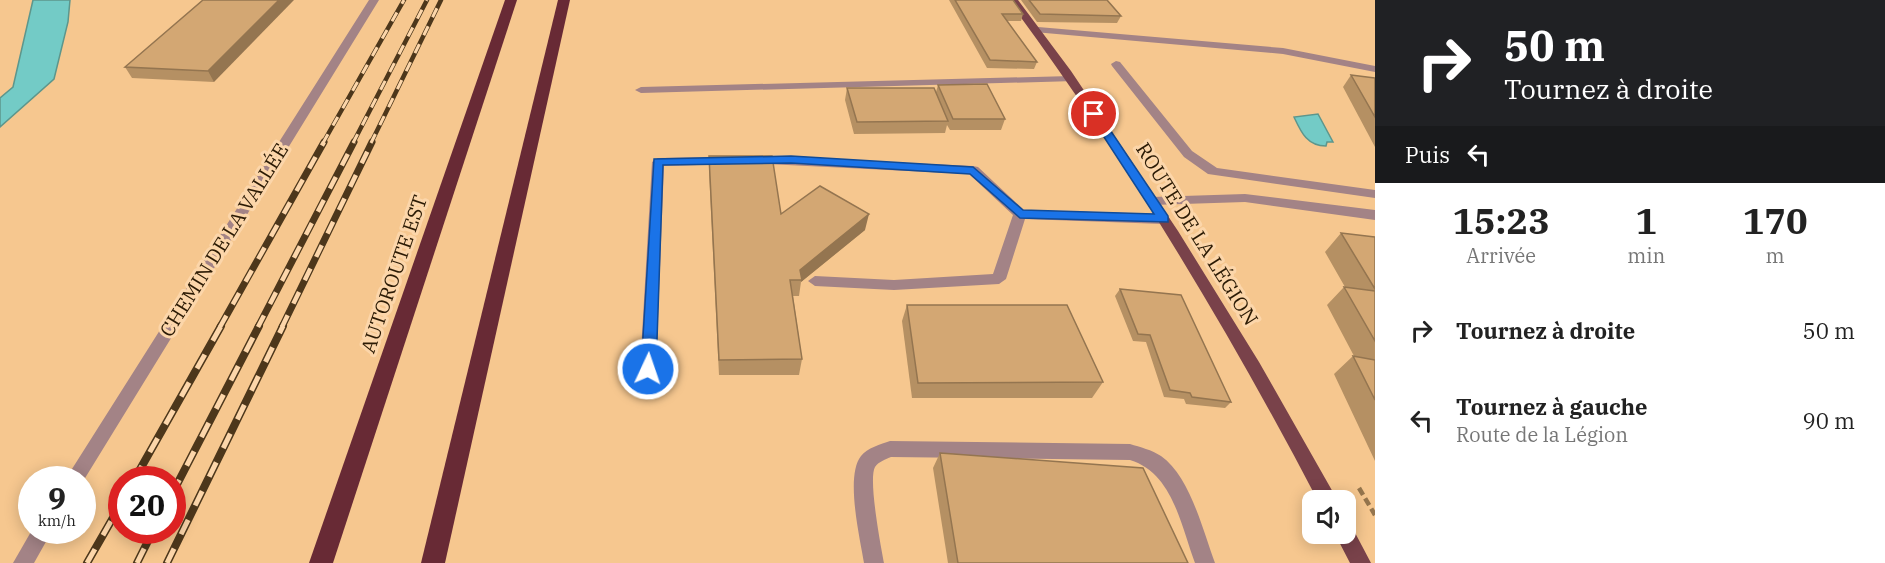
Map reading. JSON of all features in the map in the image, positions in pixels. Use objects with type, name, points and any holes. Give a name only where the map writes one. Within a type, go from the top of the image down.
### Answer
[{"type":"highway","name":"AUTOROUTE EST","points":[[321,563],[511,0]]},
{"type":"highway","points":[[433,563],[564,0]]},
{"type":"main road","name":"ROUTE DE LA LÉGION","points":[[1013,0],[1038,30],[1152,201],[1292,432],[1322,490]]},
{"type":"main road","points":[[1350,544],[1360,563]]},
{"type":"street","name":"CHEMIN DE LA VALLÉE","points":[[83,466],[374,0]]},
{"type":"street","points":[[1038,30],[1283,51],[1375,69]]},
{"type":"street","points":[[1116,64],[1188,154],[1213,171],[1375,194]]},
{"type":"street","points":[[641,90],[1071,79]]},
{"type":"street","points":[[648,369],[658,162],[791,160],[973,171],[1020,214],[1163,219]]},
{"type":"street","points":[[1152,201],[1245,198],[1375,215]]},
{"type":"street","points":[[815,281],[894,285],[999,279],[1020,214]]},
{"type":"street","points":[[874,563],[864,489],[866,464],[873,456],[890,449],[1130,452],[1146,456],[1171,477],[1205,563]]},
{"type":"street","points":[[23,563],[34,544]]},
{"type":"water","points":[[33,0],[70,0],[68,22],[54,79],[0,127],[0,98],[13,87]]},
{"type":"water","points":[[1318,114],[1333,142],[1327,142],[1326,146],[1309,141],[1294,117]]},
{"type":"building","points":[[203,0],[279,0],[208,71],[125,67]]},
{"type":"building","points":[[955,0],[1013,0],[1023,14],[1002,14],[1037,62],[990,60]]},
{"type":"building","points":[[1029,0],[1107,0],[1121,16],[1040,14]]},
{"type":"building","points":[[1351,75],[1375,78],[1375,117]]},
{"type":"building","points":[[987,84],[1005,119],[953,119],[938,85]]},
{"type":"building","points":[[847,88],[934,88],[948,121],[857,122]]},
{"type":"building","points":[[709,156],[772,156],[781,214],[820,186],[869,214],[800,270],[802,280],[790,280],[802,359],[719,360]]},
{"type":"building","points":[[1341,233],[1375,237],[1375,289]]},
{"type":"building","points":[[1344,287],[1375,291],[1375,341]]},
{"type":"building","points":[[1120,289],[1181,295],[1231,402],[1192,397],[1190,393],[1170,390],[1150,335],[1138,334]]},
{"type":"building","points":[[907,305],[1067,305],[1103,382],[918,383]]},
{"type":"building","points":[[1353,356],[1375,360],[1375,400]]},
{"type":"building","points":[[940,453],[1143,468],[1188,563],[958,563]]},
{"type":"railway","points":[[323,143],[404,0]]},
{"type":"railway","points":[[353,143],[427,0]]},
{"type":"railway","points":[[371,143],[441,0]]},
{"type":"railway","points":[[220,327],[324,142]]},
{"type":"railway","points":[[258,327],[354,142]]},
{"type":"railway","points":[[282,327],[372,142]]},
{"type":"railway","points":[[142,466],[221,326]]},
{"type":"railway","points":[[186,467],[259,326]]},
{"type":"railway","points":[[167,563],[283,326]]},
{"type":"railway","points":[[87,563],[108,526]]},
{"type":"railway","points":[[137,563],[146,544]]},
{"type":"route","points":[[648,369],[658,162],[791,160],[973,171],[1020,214],[1163,219],[1094,114]]}]
